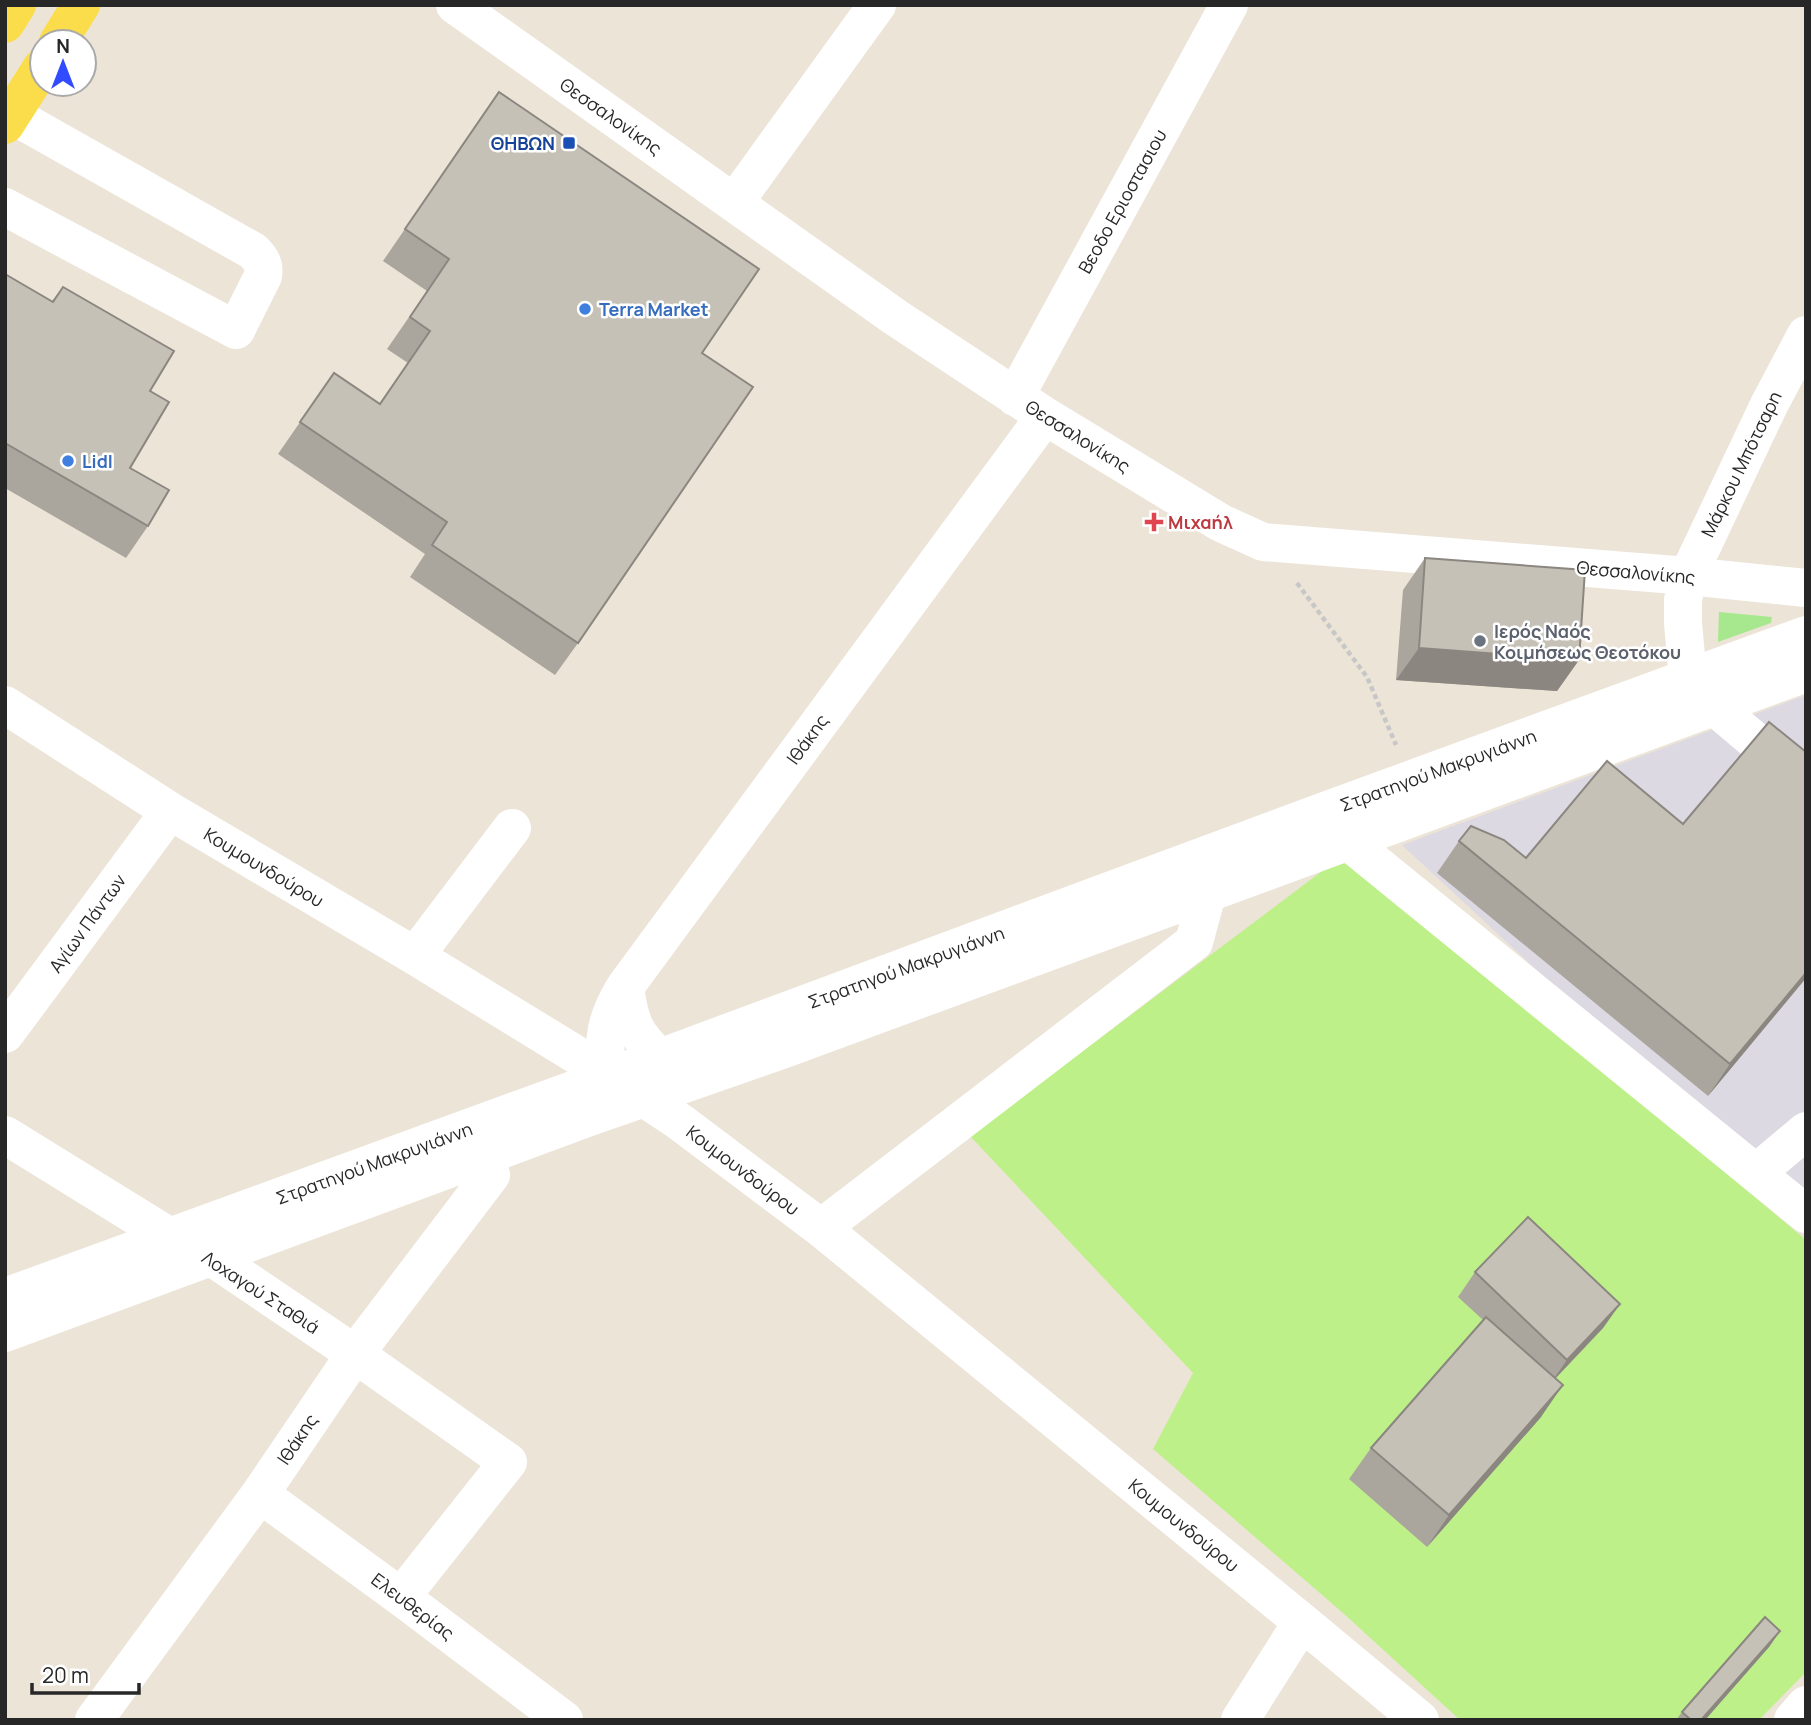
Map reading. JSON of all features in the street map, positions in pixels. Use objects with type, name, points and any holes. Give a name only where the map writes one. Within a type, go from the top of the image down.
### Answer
[{"type":"main road","points":[[5,24],[17,5]]},
{"type":"main road","points":[[67,28],[81,5]]},
{"type":"main road","points":[[8,120],[28,89]]},
{"type":"street","name":"Θεσσαλονίκης","points":[[455,5],[895,317],[1030,406],[1221,523],[1262,542],[1806,588]]},
{"type":"street","points":[[734,203],[877,5]]},
{"type":"street","name":"Βεοδο Εριοστασιου","points":[[1030,406],[1221,8]]},
{"type":"street","points":[[5,207],[236,330],[263,276],[262,261],[253,251],[8,120]]},
{"type":"street","name":"Μάρκου Μπότσαρη","points":[[1688,679],[1683,600],[1688,576],[1769,405],[1806,335]]},
{"type":"street","name":"Ιθάκης","points":[[611,1076],[606,1053],[608,1023],[611,1011],[625,987],[1030,406]]},
{"type":"street","points":[[1708,533],[1709,548],[1716,563],[1737,581]]},
{"type":"street","name":"Στρατηγού Μακρυγιάννη","points":[[5,1297],[1806,635]]},
{"type":"street","name":"Στρατηγού Μακρυγιάννη","points":[[5,1333],[1806,673]]},
{"type":"street","name":"Κουμουνδούρου","points":[[5,705],[170,811],[415,956],[646,1098],[821,1228],[1420,1720]]},
{"type":"street","points":[[1715,707],[1806,784]]},
{"type":"street","points":[[1330,810],[1349,842],[1806,1214]]},
{"type":"street","name":"Αγίων Πάντων","points":[[5,1034],[170,811]]},
{"type":"street","points":[[415,956],[512,828]]},
{"type":"street","points":[[821,1228],[1194,943],[1207,894]]},
{"type":"street","points":[[625,987],[630,1016],[638,1035],[660,1058]]},
{"type":"street","points":[[1756,1173],[1806,1131]]},
{"type":"street","name":"Λοχαγού Σταθιά","points":[[5,1135],[170,1237],[210,1256],[508,1461],[401,1597]]},
{"type":"street","name":"Ιθάκης","points":[[94,1720],[260,1494],[355,1354],[491,1175],[484,1157]]},
{"type":"street","name":"Ελευθερίας","points":[[260,1494],[564,1720]]},
{"type":"street","points":[[1241,1720],[1302,1622]]},
{"type":"street","points":[[1793,1720],[1806,1705]]},
{"type":"path","points":[[1262,542],[1300,587],[1367,677],[1410,780]]},
{"type":"shaded area","points":[[1806,695],[1806,1220],[1402,845]]},
{"type":"green space","points":[[1719,612],[1772,617],[1771,623],[1718,642]]},
{"type":"green space","points":[[1346,853],[1806,1240],[1806,1672],[1759,1720],[1460,1720],[1343,1613],[1153,1449],[1193,1373],[970,1136]]},
{"type":"building","points":[[499,92],[759,269],[702,353],[753,387],[578,643],[432,545],[447,522],[300,422],[334,373],[380,404],[430,331],[410,317],[449,259],[405,229]]},
{"type":"building","name":"Lidl","points":[[5,274],[53,302],[63,287],[174,351],[150,391],[169,402],[130,468],[169,490],[148,526],[5,443]]},
{"type":"building","points":[[1425,558],[1585,570],[1579,660],[1419,648]]},
{"type":"building","points":[[1769,722],[1806,752],[1806,973],[1730,1064],[1459,841],[1471,826],[1504,840],[1526,858],[1607,761],[1683,824]]},
{"type":"building","points":[[1528,1217],[1620,1304],[1567,1360],[1475,1272]]},
{"type":"building","points":[[1486,1317],[1563,1385],[1449,1515],[1371,1448]]},
{"type":"building","points":[[1765,1617],[1780,1631],[1701,1720],[1691,1720],[1682,1712]]},
{"type":"place","name":"ΘΗΒΩΝ","points":[[569,143]]},
{"type":"place","name":"Terra Market","points":[[585,309]]},
{"type":"place","name":"Lidl","points":[[68,461]]},
{"type":"place","name":"Μιχαήλ","points":[[1154,522]]},
{"type":"place","name":"Ιερός Ναός Κοιμήσεως Θεοτόκου","points":[[1480,641]]}]
